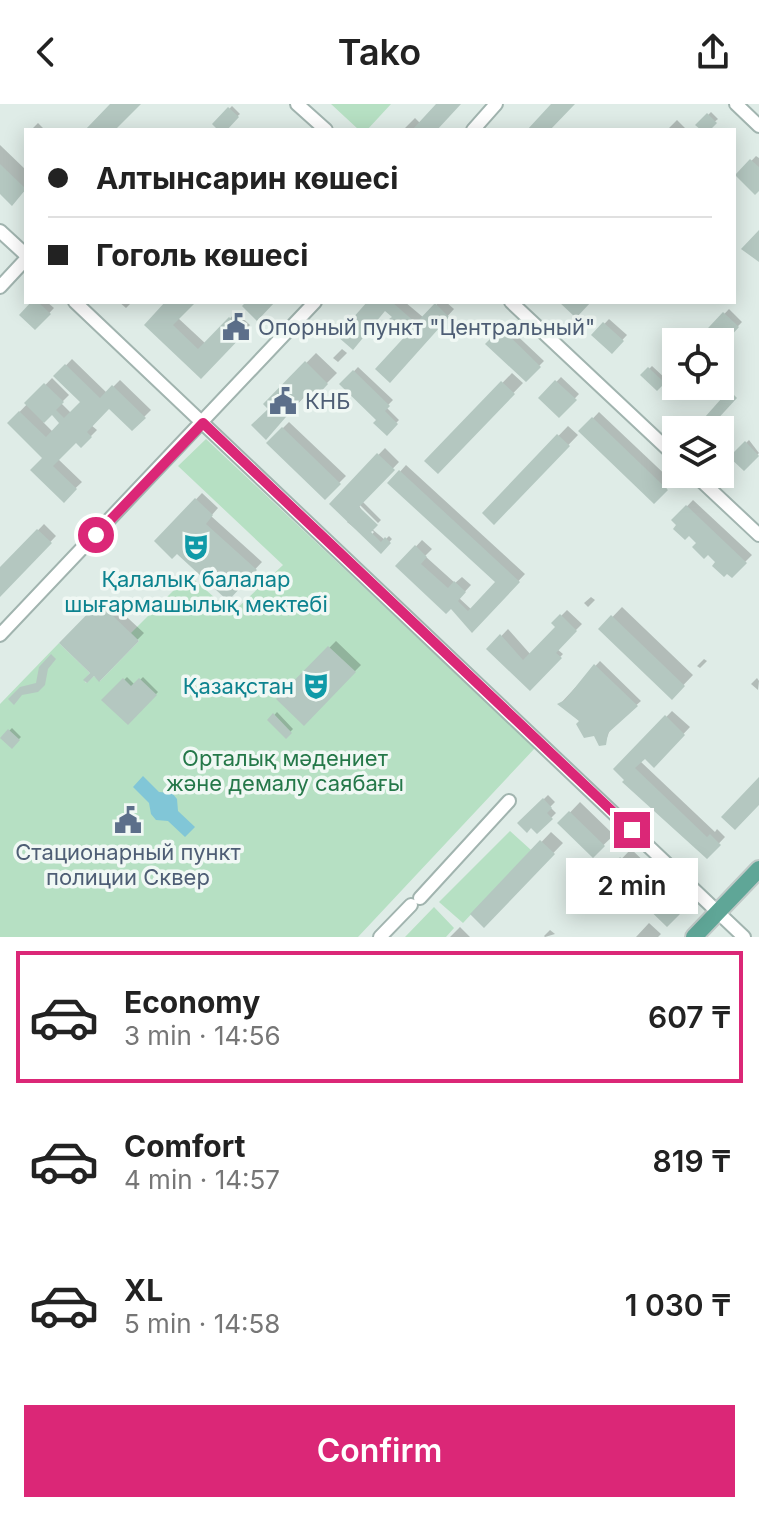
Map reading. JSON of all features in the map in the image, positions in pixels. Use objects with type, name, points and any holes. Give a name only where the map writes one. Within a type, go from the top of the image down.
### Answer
[{"type":"main road","points":[[694,937],[759,869]]},
{"type":"street","points":[[297,104],[324,128]]},
{"type":"street","points":[[475,128],[496,104]]},
{"type":"street","points":[[736,104],[759,126]]},
{"type":"street","points":[[0,231],[24,255]]},
{"type":"street","points":[[0,287],[24,259]]},
{"type":"street","points":[[77,304],[744,937]]},
{"type":"street","points":[[1,633],[313,304]]},
{"type":"street","points":[[513,304],[662,444]]},
{"type":"street","points":[[709,488],[759,535]]},
{"type":"street","points":[[380,937],[509,801]]},
{"type":"green space","points":[[331,104],[391,104],[369,128],[357,128]]},
{"type":"green space","name":"Орталық мәдениет және демалу саябағы","points":[[206,439],[535,748],[358,937],[0,937],[0,704],[59,643],[90,673],[84,680],[86,683],[94,676],[100,681],[139,641],[131,633],[189,575],[232,613],[283,565],[178,466]]},
{"type":"green space","points":[[510,831],[531,850],[463,923],[439,902]]},
{"type":"green space","points":[[434,907],[454,928],[446,937],[405,937]]},
{"type":"water","points":[[143,776],[159,792],[172,793],[177,799],[178,811],[195,827],[185,837],[168,821],[156,820],[151,814],[149,803],[133,787]]},
{"type":"building","points":[[110,104],[141,104],[117,128],[87,128]]},
{"type":"building","points":[[436,104],[461,104],[439,128],[414,128]]},
{"type":"building","points":[[551,104],[575,104],[552,128],[529,128]]},
{"type":"building","points":[[228,107],[239,117],[229,128],[216,128],[212,124]]},
{"type":"building","points":[[707,113],[717,123],[712,128],[695,125]]},
{"type":"building","points":[[750,159],[759,167],[759,191],[755,195],[736,174]]},
{"type":"building","points":[[0,164],[24,187],[24,191],[12,206],[0,194]]},
{"type":"building","points":[[759,230],[759,262],[741,249]]},
{"type":"building","points":[[29,304],[40,304],[51,314],[35,330],[19,315]]},
{"type":"building","points":[[163,304],[194,304],[173,325],[198,349],[229,317],[245,333],[201,379],[144,325]]},
{"type":"building","points":[[244,304],[273,304],[257,321],[242,306]]},
{"type":"building","points":[[365,304],[394,304],[416,323],[434,304],[449,317],[390,383],[375,369],[409,332],[389,319],[392,317],[385,311],[353,350],[337,336]]},
{"type":"building","points":[[561,304],[589,304],[576,318]]},
{"type":"building","points":[[723,312],[739,327],[734,333],[734,328],[708,328]]},
{"type":"building","points":[[603,322],[624,341],[612,354],[591,335]]},
{"type":"building","points":[[501,328],[541,367],[526,382],[485,344]]},
{"type":"building","name":"КНБ","points":[[305,361],[328,384],[315,398],[310,393],[305,395],[266,440],[251,425],[268,409],[263,404]]},
{"type":"building","points":[[65,364],[100,398],[112,385],[146,418],[132,431],[109,409],[87,432],[92,437],[81,448],[76,443],[53,466],[77,489],[64,503],[30,470],[42,458],[7,423],[19,411],[46,437],[59,423],[52,415],[44,423],[24,403],[44,383],[64,402],[56,410],[64,418],[80,402],[53,376]]},
{"type":"building","points":[[648,367],[662,380],[662,386],[657,391],[640,375]]},
{"type":"building","points":[[353,370],[390,406],[385,411],[398,424],[387,436],[373,423],[376,420],[339,384]]},
{"type":"building","points":[[555,380],[577,400],[559,418],[538,398]]},
{"type":"building","points":[[501,381],[515,394],[438,474],[424,461]]},
{"type":"building","points":[[734,395],[737,398],[720,416],[706,416],[720,400],[734,400]]},
{"type":"building","points":[[592,417],[662,484],[662,488],[668,490],[654,504],[578,431]]},
{"type":"building","points":[[282,427],[341,484],[325,500],[266,443]]},
{"type":"building","points":[[557,434],[570,446],[494,525],[482,513]]},
{"type":"building","points":[[745,441],[759,456],[744,471],[734,462],[734,452]]},
{"type":"building","points":[[377,453],[395,470],[359,507],[378,525],[371,532],[381,542],[385,537],[391,543],[381,554],[329,504]]},
{"type":"building","points":[[399,470],[520,582],[472,633],[451,609],[446,614],[395,566],[415,545],[427,557],[421,564],[448,588],[454,581],[466,592],[458,601],[468,611],[495,582],[387,483]]},
{"type":"building","name":"Қалалық балалар шығармашылық мектебі","points":[[195,498],[213,515],[206,524],[257,570],[228,601],[177,554],[172,559],[154,541]]},
{"type":"building","points":[[686,505],[747,563],[732,578],[727,574],[724,577],[712,566],[715,562],[708,555],[704,559],[692,547],[696,543],[689,536],[685,540],[673,529],[676,525],[671,520]]},
{"type":"building","points":[[37,529],[52,543],[0,597],[0,567]]},
{"type":"building","points":[[99,602],[108,611],[114,604],[117,607],[111,614],[139,641],[99,682],[94,676],[87,683],[83,680],[90,673],[59,643]]},
{"type":"building","points":[[560,614],[577,631],[556,653],[562,658],[530,691],[486,649],[500,634],[523,660],[555,627],[551,623]]},
{"type":"building","points":[[611,615],[685,686],[672,700],[598,629]]},
{"type":"building","name":"Қазақстан","points":[[328,646],[356,672],[304,726],[276,699]]},
{"type":"building","points":[[51,654],[56,659],[48,669],[45,685],[38,692],[22,695],[14,705],[8,699],[20,687],[36,683],[39,667]]},
{"type":"building","points":[[594,664],[638,706],[608,733],[606,745],[599,746],[594,736],[584,738],[576,724],[579,721],[557,704],[565,700]]},
{"type":"building","points":[[123,678],[131,686],[139,678],[157,695],[128,725],[101,700]]},
{"type":"building","points":[[273,713],[292,733],[286,739],[267,720]]},
{"type":"building","points":[[665,715],[685,735],[654,768],[645,759],[635,768],[707,837],[710,834],[721,845],[707,859],[622,782],[624,780],[613,769]]},
{"type":"building","points":[[8,729],[20,740],[12,749],[0,738]]},
{"type":"building","points":[[759,777],[759,805],[735,830],[721,817]]},
{"type":"building","points":[[543,798],[552,808],[547,813],[553,819],[537,834],[531,828],[527,833],[517,823]]},
{"type":"building","points":[[569,811],[605,846],[593,858],[557,823]]},
{"type":"building","points":[[540,840],[555,854],[484,928],[470,914]]},
{"type":"building","points":[[620,857],[680,914],[667,927],[608,870]]},
{"type":"place","name":"Опорный пункт \"Центральный\"","points":[[236,327]]},
{"type":"place","name":"КНБ","points":[[283,401]]},
{"type":"place","name":"Қалалық балалар шығармашылық мектебі","points":[[196,547]]},
{"type":"place","name":"Қазақстан","points":[[316,686]]},
{"type":"place","name":"Стационарный пункт полиции Сквер","points":[[128,820]]},
{"type":"route","points":[[96,535],[203,423],[632,830]]}]
